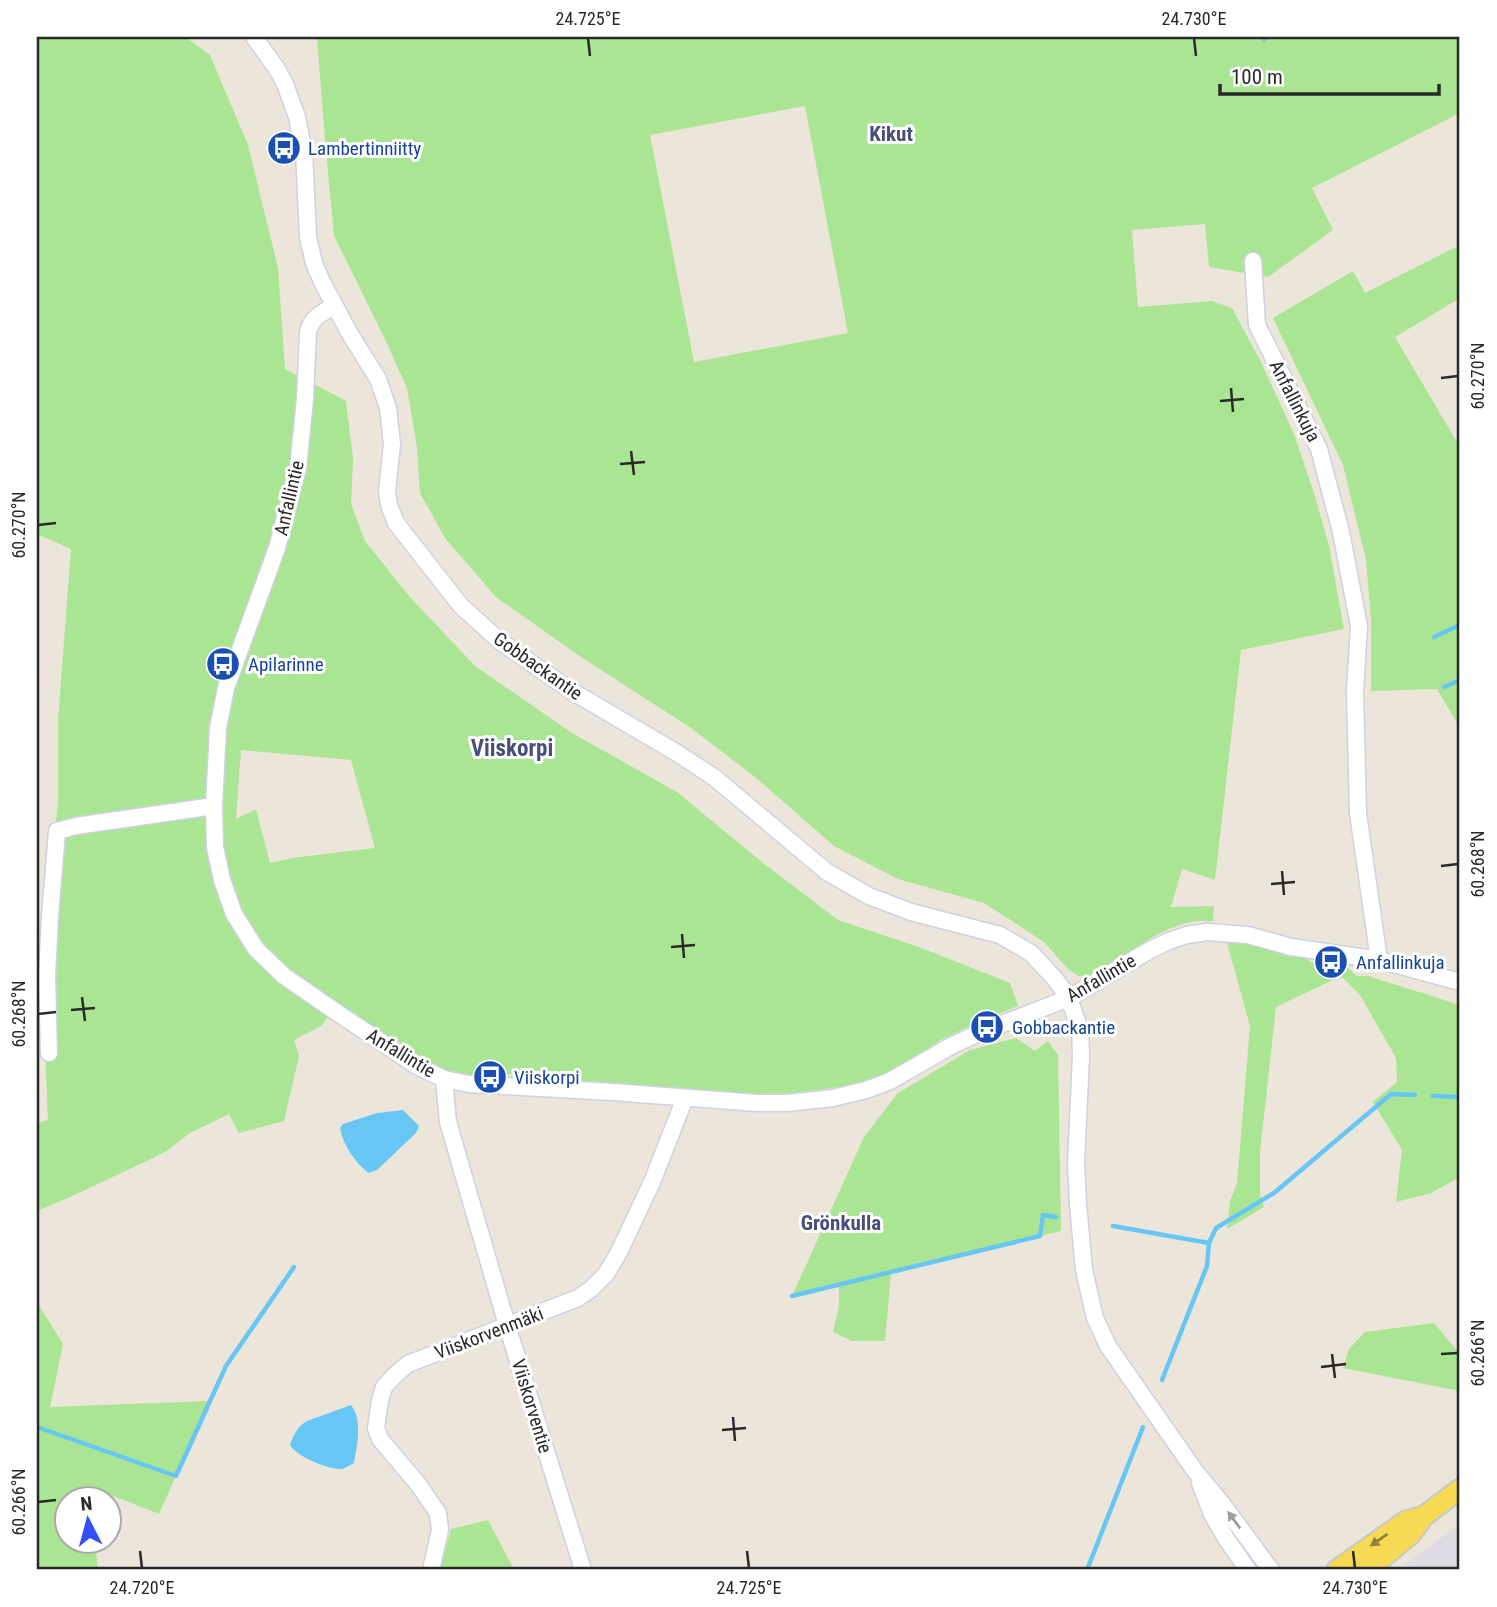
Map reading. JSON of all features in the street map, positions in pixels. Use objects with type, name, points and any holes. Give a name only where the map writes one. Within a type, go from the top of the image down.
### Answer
[{"type":"main road","points":[[1368,1570],[1411,1534],[1424,1516],[1460,1489]]},
{"type":"main road","points":[[1337,1570],[1406,1521],[1424,1516]]},
{"type":"street","name":"Gobbackantie","points":[[254,37],[281,77],[297,117],[304,152],[308,237],[318,273],[350,334],[378,379],[388,408],[392,444],[387,491],[396,523],[461,606],[481,626],[570,690],[715,778],[827,872],[869,895],[911,912],[1000,935],[1031,953],[1055,979],[1069,998],[1080,1030],[1076,1163],[1078,1204],[1084,1270],[1095,1318],[1108,1346],[1195,1471],[1271,1570]]},
{"type":"street","name":"Anfallinkuja","points":[[1253,261],[1257,325],[1319,449],[1341,532],[1359,626],[1355,692],[1358,813],[1379,960]]},
{"type":"street","name":"Anfallintie","points":[[335,306],[317,315],[310,323],[298,468],[277,548],[224,696],[218,728],[215,847],[222,880],[234,914],[256,949],[284,976],[417,1066],[444,1079],[469,1084],[757,1103],[789,1103],[833,1098],[890,1081],[981,1032],[1069,998],[1150,950],[1178,938],[1207,932],[1248,935],[1291,947],[1379,960],[1460,982]]},
{"type":"street","points":[[49,1053],[47,976],[57,831],[76,825],[214,806]]},
{"type":"street","name":"Viiskorventie","points":[[444,1079],[448,1122],[583,1570]]},
{"type":"street","name":"Viiskorvenmäki","points":[[431,1570],[440,1530],[438,1513],[418,1484],[380,1439],[376,1428],[384,1387],[408,1364],[578,1298],[592,1288],[606,1274],[619,1252],[652,1182],[685,1098]]},
{"type":"street","name":"Gobbackantie","points":[[1195,1471],[1212,1514],[1248,1570]]},
{"type":"shaded area","points":[[1460,1524],[1460,1570],[1397,1570]]},
{"type":"green space","points":[[37,37],[185,37],[210,55],[248,145],[278,268],[285,369],[346,401],[353,458],[351,504],[365,541],[408,595],[475,666],[572,733],[677,792],[838,920],[919,947],[1010,983],[1018,1006],[939,1041],[906,1066],[879,1077],[846,1086],[794,1093],[753,1094],[516,1074],[470,1075],[447,1071],[431,1064],[339,1003],[321,1026],[294,1040],[299,1056],[284,1121],[239,1133],[229,1114],[190,1133],[153,1158],[37,1211],[37,1123],[48,1120],[42,975],[58,800],[58,721],[71,549],[37,534]],"holes":[[[241,750],[351,760],[375,848],[270,863],[256,809],[236,819]]]},
{"type":"green space","points":[[317,37],[1460,37],[1460,122],[1456,115],[1312,188],[1333,230],[1268,277],[1209,267],[1205,224],[1132,230],[1138,307],[1212,301],[1232,308],[1261,362],[1294,434],[1315,496],[1329,546],[1344,629],[1241,650],[1215,880],[1182,869],[1171,907],[1214,906],[1213,921],[1194,921],[1165,931],[1139,945],[1092,978],[1078,976],[1067,968],[1044,942],[984,903],[898,879],[834,846],[755,777],[691,728],[581,657],[496,597],[445,538],[420,493],[417,447],[407,388],[334,236]],"holes":[[[805,106],[848,333],[694,362],[650,135]]]},
{"type":"green space","points":[[1460,245],[1460,298],[1395,337],[1460,447],[1460,728],[1437,689],[1371,691],[1371,620],[1366,560],[1343,465],[1273,318],[1353,271],[1365,293]]},
{"type":"green space","points":[[1226,939],[1297,954],[1311,962],[1331,965],[1343,963],[1357,976],[1368,976],[1460,1005],[1460,1177],[1431,1193],[1396,1202],[1402,1150],[1373,1102],[1397,1082],[1396,1058],[1360,995],[1341,976],[1276,1007],[1260,1152],[1260,1195],[1264,1207],[1227,1229],[1230,1201],[1237,1183],[1250,1026]]},
{"type":"green space","points":[[1016,1038],[1035,1051],[1048,1041],[1058,1055],[1061,1231],[891,1272],[885,1341],[852,1341],[833,1332],[839,1306],[839,1285],[792,1296],[864,1137],[898,1093],[970,1050]]},
{"type":"green space","points":[[37,1302],[63,1344],[50,1407],[209,1401],[159,1514],[122,1499],[122,1484],[52,1484],[52,1554],[96,1554],[98,1570],[37,1570]]},
{"type":"green space","points":[[1434,1323],[1460,1354],[1460,1391],[1343,1368],[1349,1349],[1365,1332]]},
{"type":"green space","points":[[488,1520],[514,1570],[440,1570],[451,1529]]},
{"type":"water","points":[[403,1110],[419,1126],[416,1133],[377,1170],[369,1173],[350,1153],[340,1128],[343,1124],[377,1113]]},
{"type":"water","points":[[351,1405],[358,1425],[353,1464],[343,1469],[330,1467],[306,1458],[290,1445],[296,1431],[307,1421]]},
{"type":"waterway","points":[[1434,637],[1460,625]]},
{"type":"waterway","points":[[1444,687],[1460,680]]},
{"type":"waterway","points":[[1113,1226],[1209,1243],[1216,1228],[1274,1193],[1391,1094],[1415,1095]]},
{"type":"waterway","points":[[1433,1096],[1460,1097]]},
{"type":"waterway","points":[[792,1296],[1040,1236],[1043,1215],[1056,1217]]},
{"type":"waterway","points":[[1162,1380],[1207,1266],[1209,1243]]},
{"type":"waterway","points":[[37,1427],[176,1476],[226,1366],[294,1267]]},
{"type":"waterway","points":[[1087,1570],[1143,1427]]},
{"type":"place","name":"Lambertinniitty","points":[[284,148]]},
{"type":"place","name":"Apilarinne","points":[[223,664]]},
{"type":"place","name":"Anfallinkuja","points":[[1331,962]]},
{"type":"place","name":"Gobbackantie","points":[[987,1027]]},
{"type":"place","name":"Viiskorpi","points":[[490,1077]]},
{"type":"district","name":"Kikut","points":[[891,134]]},
{"type":"district","name":"Viiskorpi","points":[[512,748]]},
{"type":"district","name":"Grönkulla","points":[[841,1223]]}]
